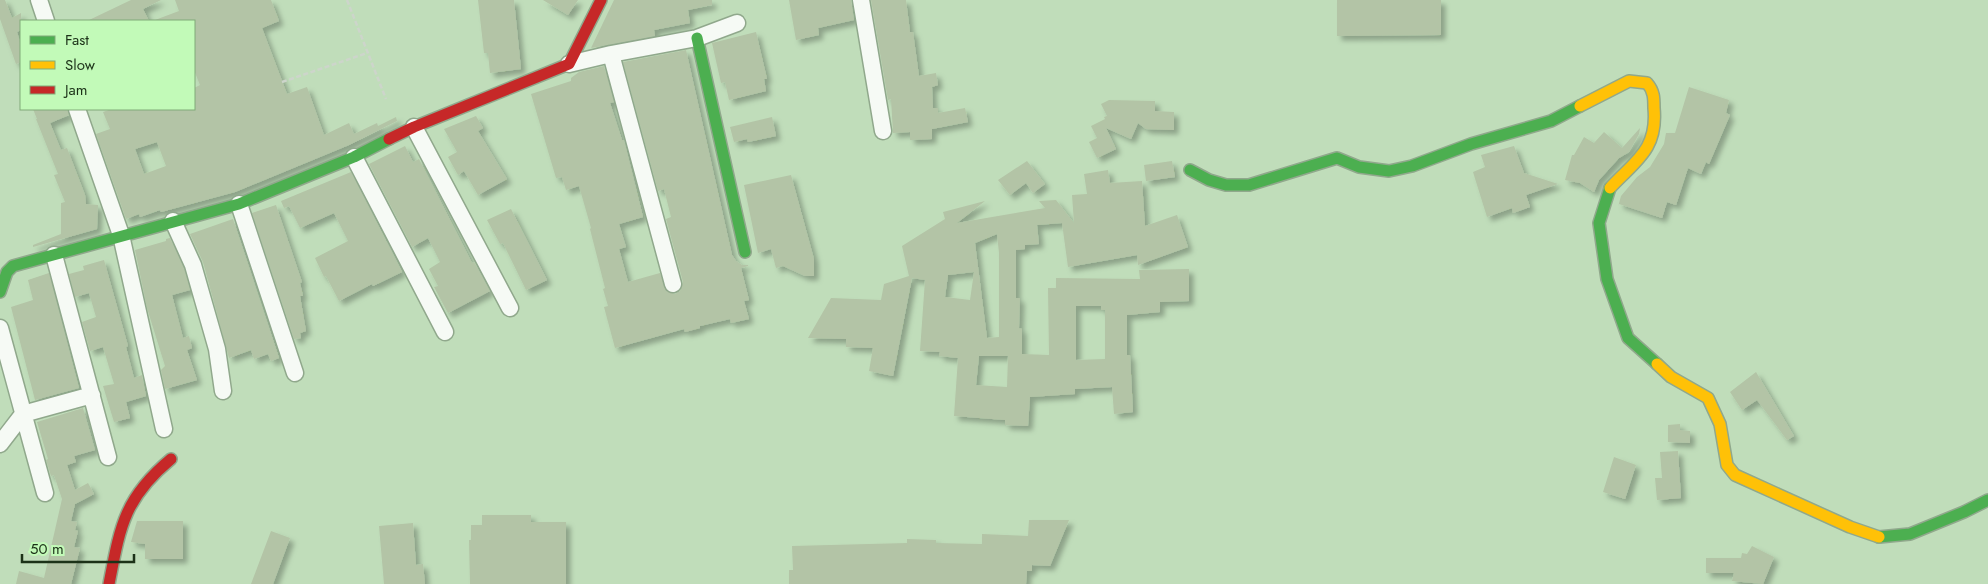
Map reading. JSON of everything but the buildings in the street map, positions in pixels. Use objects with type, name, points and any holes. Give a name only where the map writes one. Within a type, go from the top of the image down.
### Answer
[{"type":"street","points":[[39,0],[46,20]]},
{"type":"street","points":[[569,64],[601,0]]},
{"type":"street","points":[[861,0],[883,131]]},
{"type":"street","points":[[0,292],[8,272],[13,266],[239,204],[354,157],[414,127],[569,64],[697,38],[737,23]]},
{"type":"street","points":[[697,38],[745,252]]},
{"type":"street","points":[[612,54],[673,284]]},
{"type":"street","points":[[1190,170],[1208,180],[1226,185],[1249,185],[1337,158],[1359,167],[1389,171],[1412,166],[1471,144],[1551,121],[1629,81],[1647,83],[1653,90],[1655,116],[1652,138],[1638,161],[1629,167],[1609,189],[1599,222],[1607,279],[1628,338],[1671,377],[1708,398],[1720,424],[1727,465],[1735,475],[1876,537],[1910,534],[1988,500]]},
{"type":"street","points":[[76,110],[121,236],[164,429]]},
{"type":"street","points":[[414,127],[510,308]]},
{"type":"street","points":[[354,157],[446,332]]},
{"type":"street","points":[[239,204],[295,373]]},
{"type":"street","points":[[173,221],[193,264],[217,349],[223,391]]},
{"type":"street","points":[[54,255],[108,457]]},
{"type":"street","points":[[0,328],[45,493]]},
{"type":"street","points":[[0,444],[23,414],[92,395]]},
{"type":"street","points":[[109,584],[123,518],[128,507],[145,483],[171,459]]},
{"type":"path","points":[[347,0],[386,99]]},
{"type":"path","points":[[282,82],[367,53]]},
{"type":"traffic: fast","points":[[697,38],[745,252]]},
{"type":"traffic: fast","points":[[1190,170],[1209,180],[1226,185],[1249,185],[1337,158],[1359,167],[1389,171],[1412,166],[1471,144],[1551,121],[1580,106]]},
{"type":"traffic: fast","points":[[0,292],[7,272],[13,266],[239,204],[354,157],[389,139]]},
{"type":"traffic: fast","points":[[1610,188],[1599,223],[1607,279],[1628,338],[1657,364]]},
{"type":"traffic: fast","points":[[1879,537],[1910,534],[1988,500]]},
{"type":"traffic: slow","points":[[1580,106],[1629,81],[1647,83],[1652,92],[1654,122],[1648,145],[1636,162],[1610,188]]},
{"type":"traffic: slow","points":[[1657,364],[1671,377],[1708,398],[1720,424],[1727,465],[1735,475],[1850,527],[1879,537]]},
{"type":"traffic: jam","points":[[389,139],[569,64],[601,0]]},
{"type":"traffic: jam","points":[[109,584],[126,515],[143,487],[171,459]]}]
